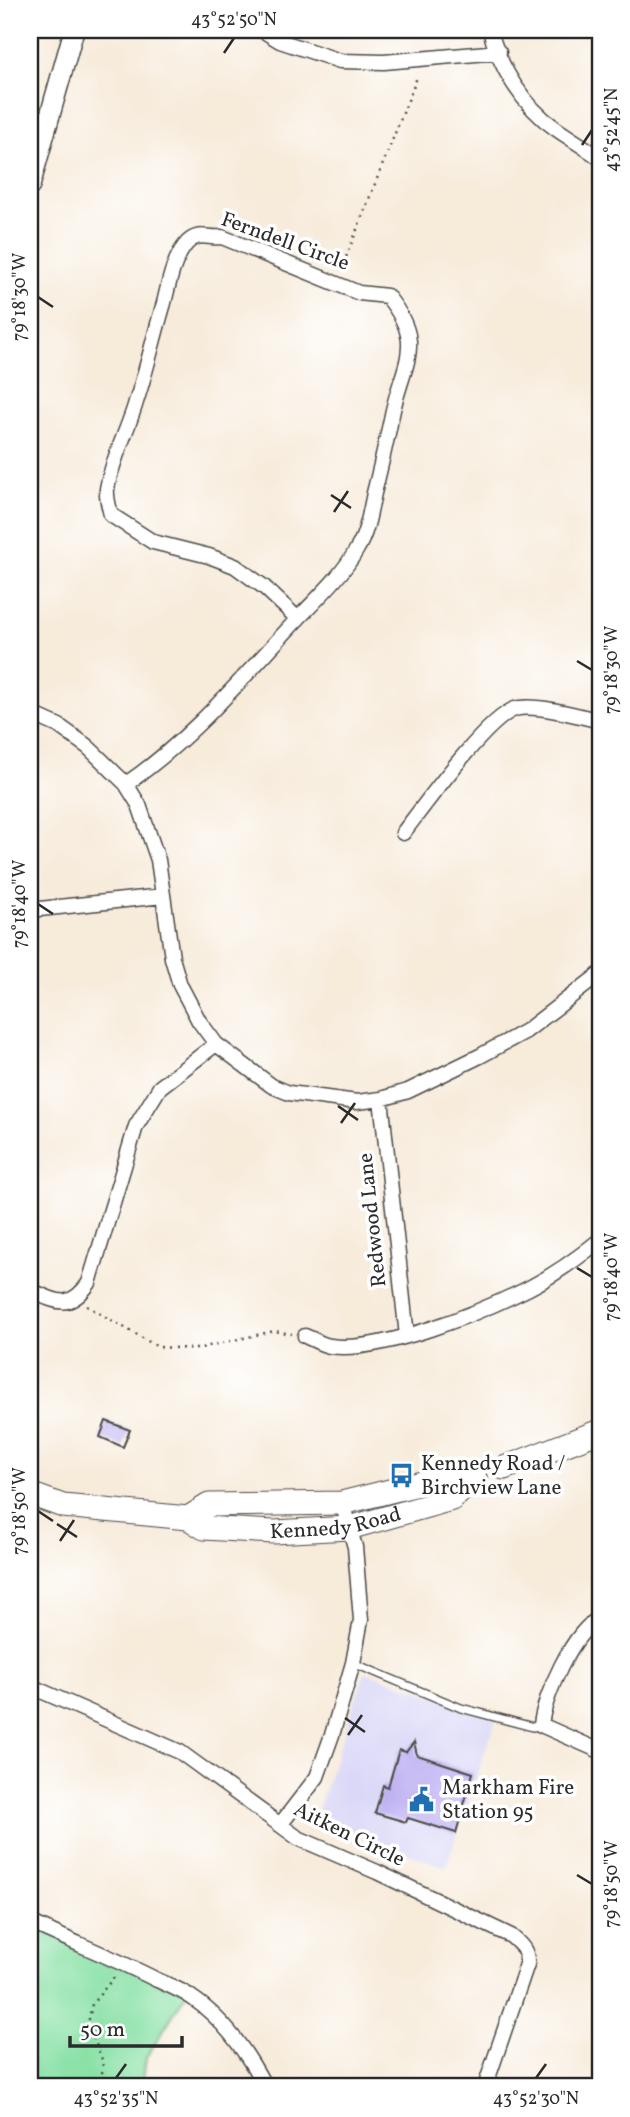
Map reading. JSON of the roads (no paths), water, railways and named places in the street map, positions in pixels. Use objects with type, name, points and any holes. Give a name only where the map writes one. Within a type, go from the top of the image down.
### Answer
[{"type":"main road","points":[[30,186],[74,30]]},
{"type":"main road","name":"Kennedy Road","points":[[30,1493],[64,1506],[188,1518],[204,1528],[274,1532],[349,1528],[452,1499],[475,1478],[600,1432]]},
{"type":"main road","name":"Kennedy Road","points":[[188,1518],[209,1505],[342,1503],[450,1476],[475,1478]]},
{"type":"street","points":[[262,30],[280,41],[340,61],[384,62],[499,52]]},
{"type":"street","points":[[490,30],[519,91],[536,112],[553,127],[600,158]]},
{"type":"street","name":"Ferndell Circle","points":[[126,785],[198,725],[298,619],[344,569],[358,548],[369,517],[399,384],[409,355],[410,334],[387,296],[359,292],[222,237],[194,237],[186,245],[174,267],[137,401],[107,490],[111,515],[153,542],[209,556],[235,566],[264,587],[298,619]]},
{"type":"street","points":[[403,833],[489,726],[515,709],[563,712],[600,721]]},
{"type":"street","points":[[30,713],[59,726],[88,747],[126,785],[139,805],[158,860],[172,958],[180,985],[199,1021],[216,1044],[272,1086],[289,1093],[357,1102],[381,1100],[408,1091],[526,1031],[600,974]]},
{"type":"street","points":[[30,910],[163,896]]},
{"type":"street","points":[[30,1290],[66,1303],[75,1298],[89,1283],[136,1126],[160,1087],[216,1044]]},
{"type":"street","name":"Redwood Lane","points":[[381,1100],[407,1336]]},
{"type":"street","points":[[305,1336],[328,1346],[356,1346],[407,1336],[530,1287],[578,1258],[600,1240]]},
{"type":"street","points":[[280,1825],[317,1777],[353,1663],[361,1620],[355,1547],[342,1503]]},
{"type":"street","points":[[600,1618],[583,1631],[574,1643],[543,1707],[541,1725],[600,1751]]},
{"type":"street","name":"Aitken Circle","points":[[30,1686],[180,1752],[298,1838],[377,1872],[511,1936],[523,1947],[527,1964],[485,2087]]},
{"type":"street","points":[[30,1922],[190,1996],[215,2016],[251,2062],[265,2087]]},
{"type":"lane","points":[[353,1663],[461,1708],[533,1727],[541,1725]]},
{"type":"place","name":"Kennedy Road / Birchview Lane","points":[[401,1476]]},
{"type":"place","name":"Markham Fire Station 95","points":[[422,1800]]}]
